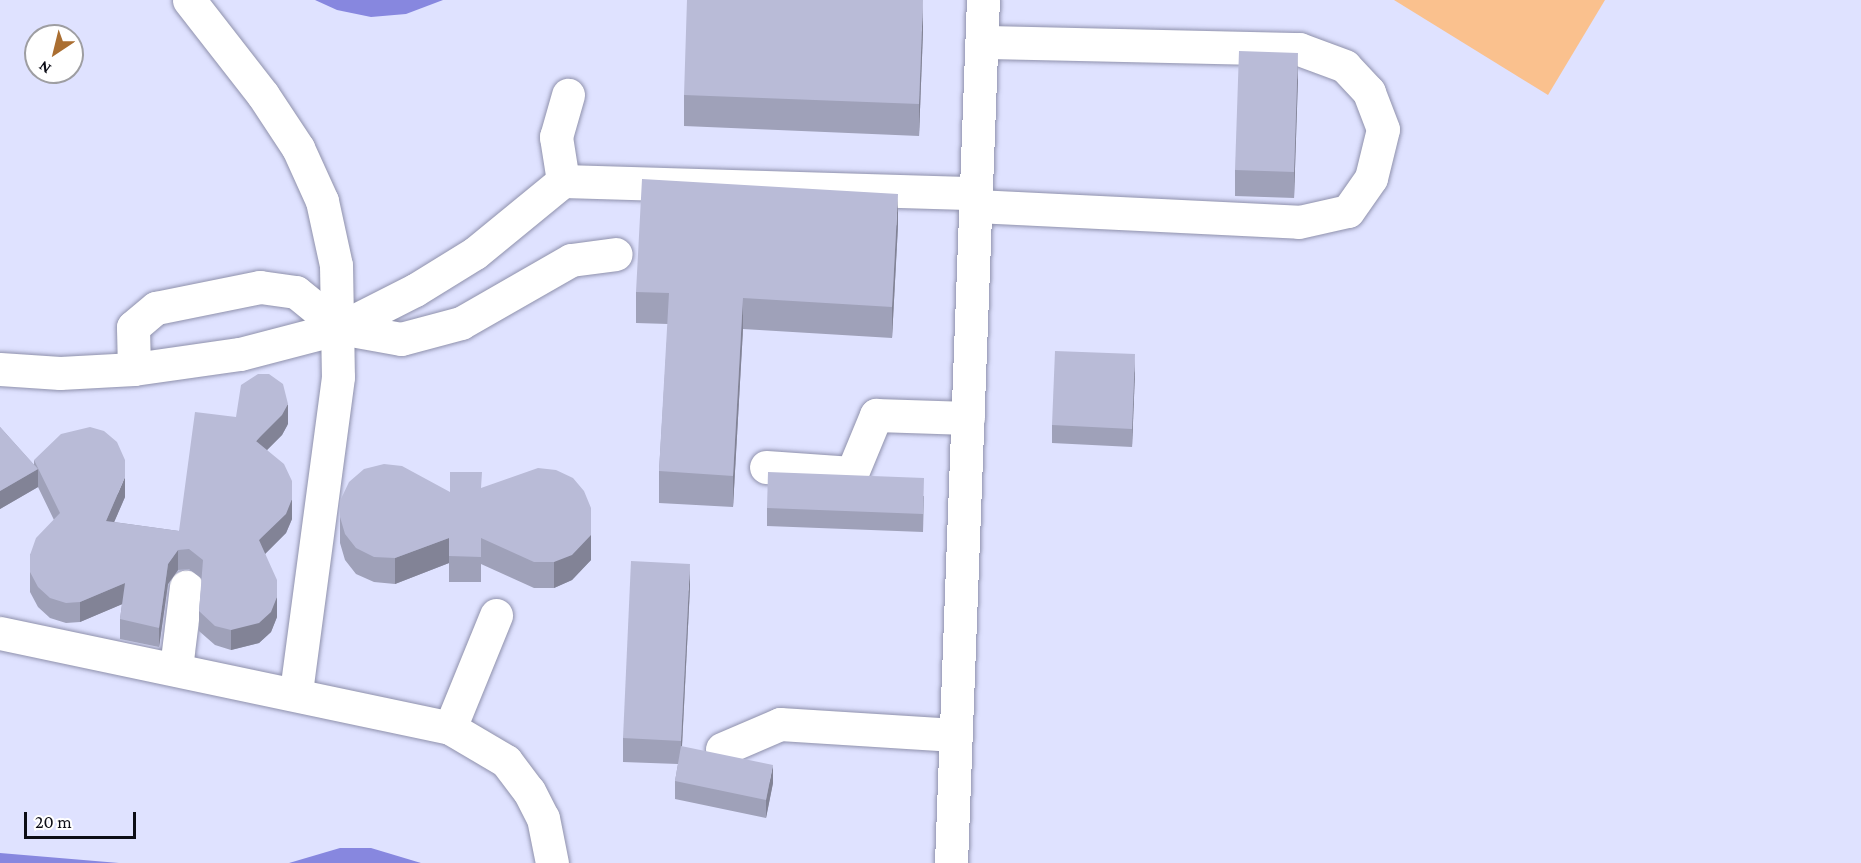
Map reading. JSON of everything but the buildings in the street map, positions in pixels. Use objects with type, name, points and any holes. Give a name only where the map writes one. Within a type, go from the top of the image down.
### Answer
[{"type":"lane","points":[[189,0],[263,95],[298,148],[322,201],[336,265],[340,328],[338,377],[296,692]]},
{"type":"lane","points":[[951,863],[983,0]]},
{"type":"lane","points":[[0,369],[60,373],[134,369],[240,354],[340,328],[475,253],[563,181],[976,199],[1299,222],[1348,211],[1371,178],[1383,129],[1369,92],[1345,66],[1299,50],[982,42]]},
{"type":"lane","points":[[563,181],[556,137],[568,95]]},
{"type":"lane","points":[[134,369],[133,327],[156,308],[260,287],[296,292],[340,328],[401,339],[460,323],[515,289],[571,260],[616,254]]},
{"type":"lane","points":[[766,467],[852,473],[876,415],[968,418]]},
{"type":"lane","points":[[176,668],[186,587]]},
{"type":"lane","points":[[450,728],[496,615]]},
{"type":"lane","points":[[0,633],[296,692],[450,728],[506,761],[529,791],[543,818],[552,863]]},
{"type":"lane","points":[[722,749],[780,724],[955,735]]},
{"type":"shaded area","points":[[315,0],[443,0],[406,14],[371,17],[337,10]]},
{"type":"shaded area","points":[[1394,0],[1605,0],[1548,95]]},
{"type":"shaded area","points":[[340,848],[371,848],[421,863],[289,863]]},
{"type":"shaded area","points":[[0,853],[119,863],[0,863]]}]
